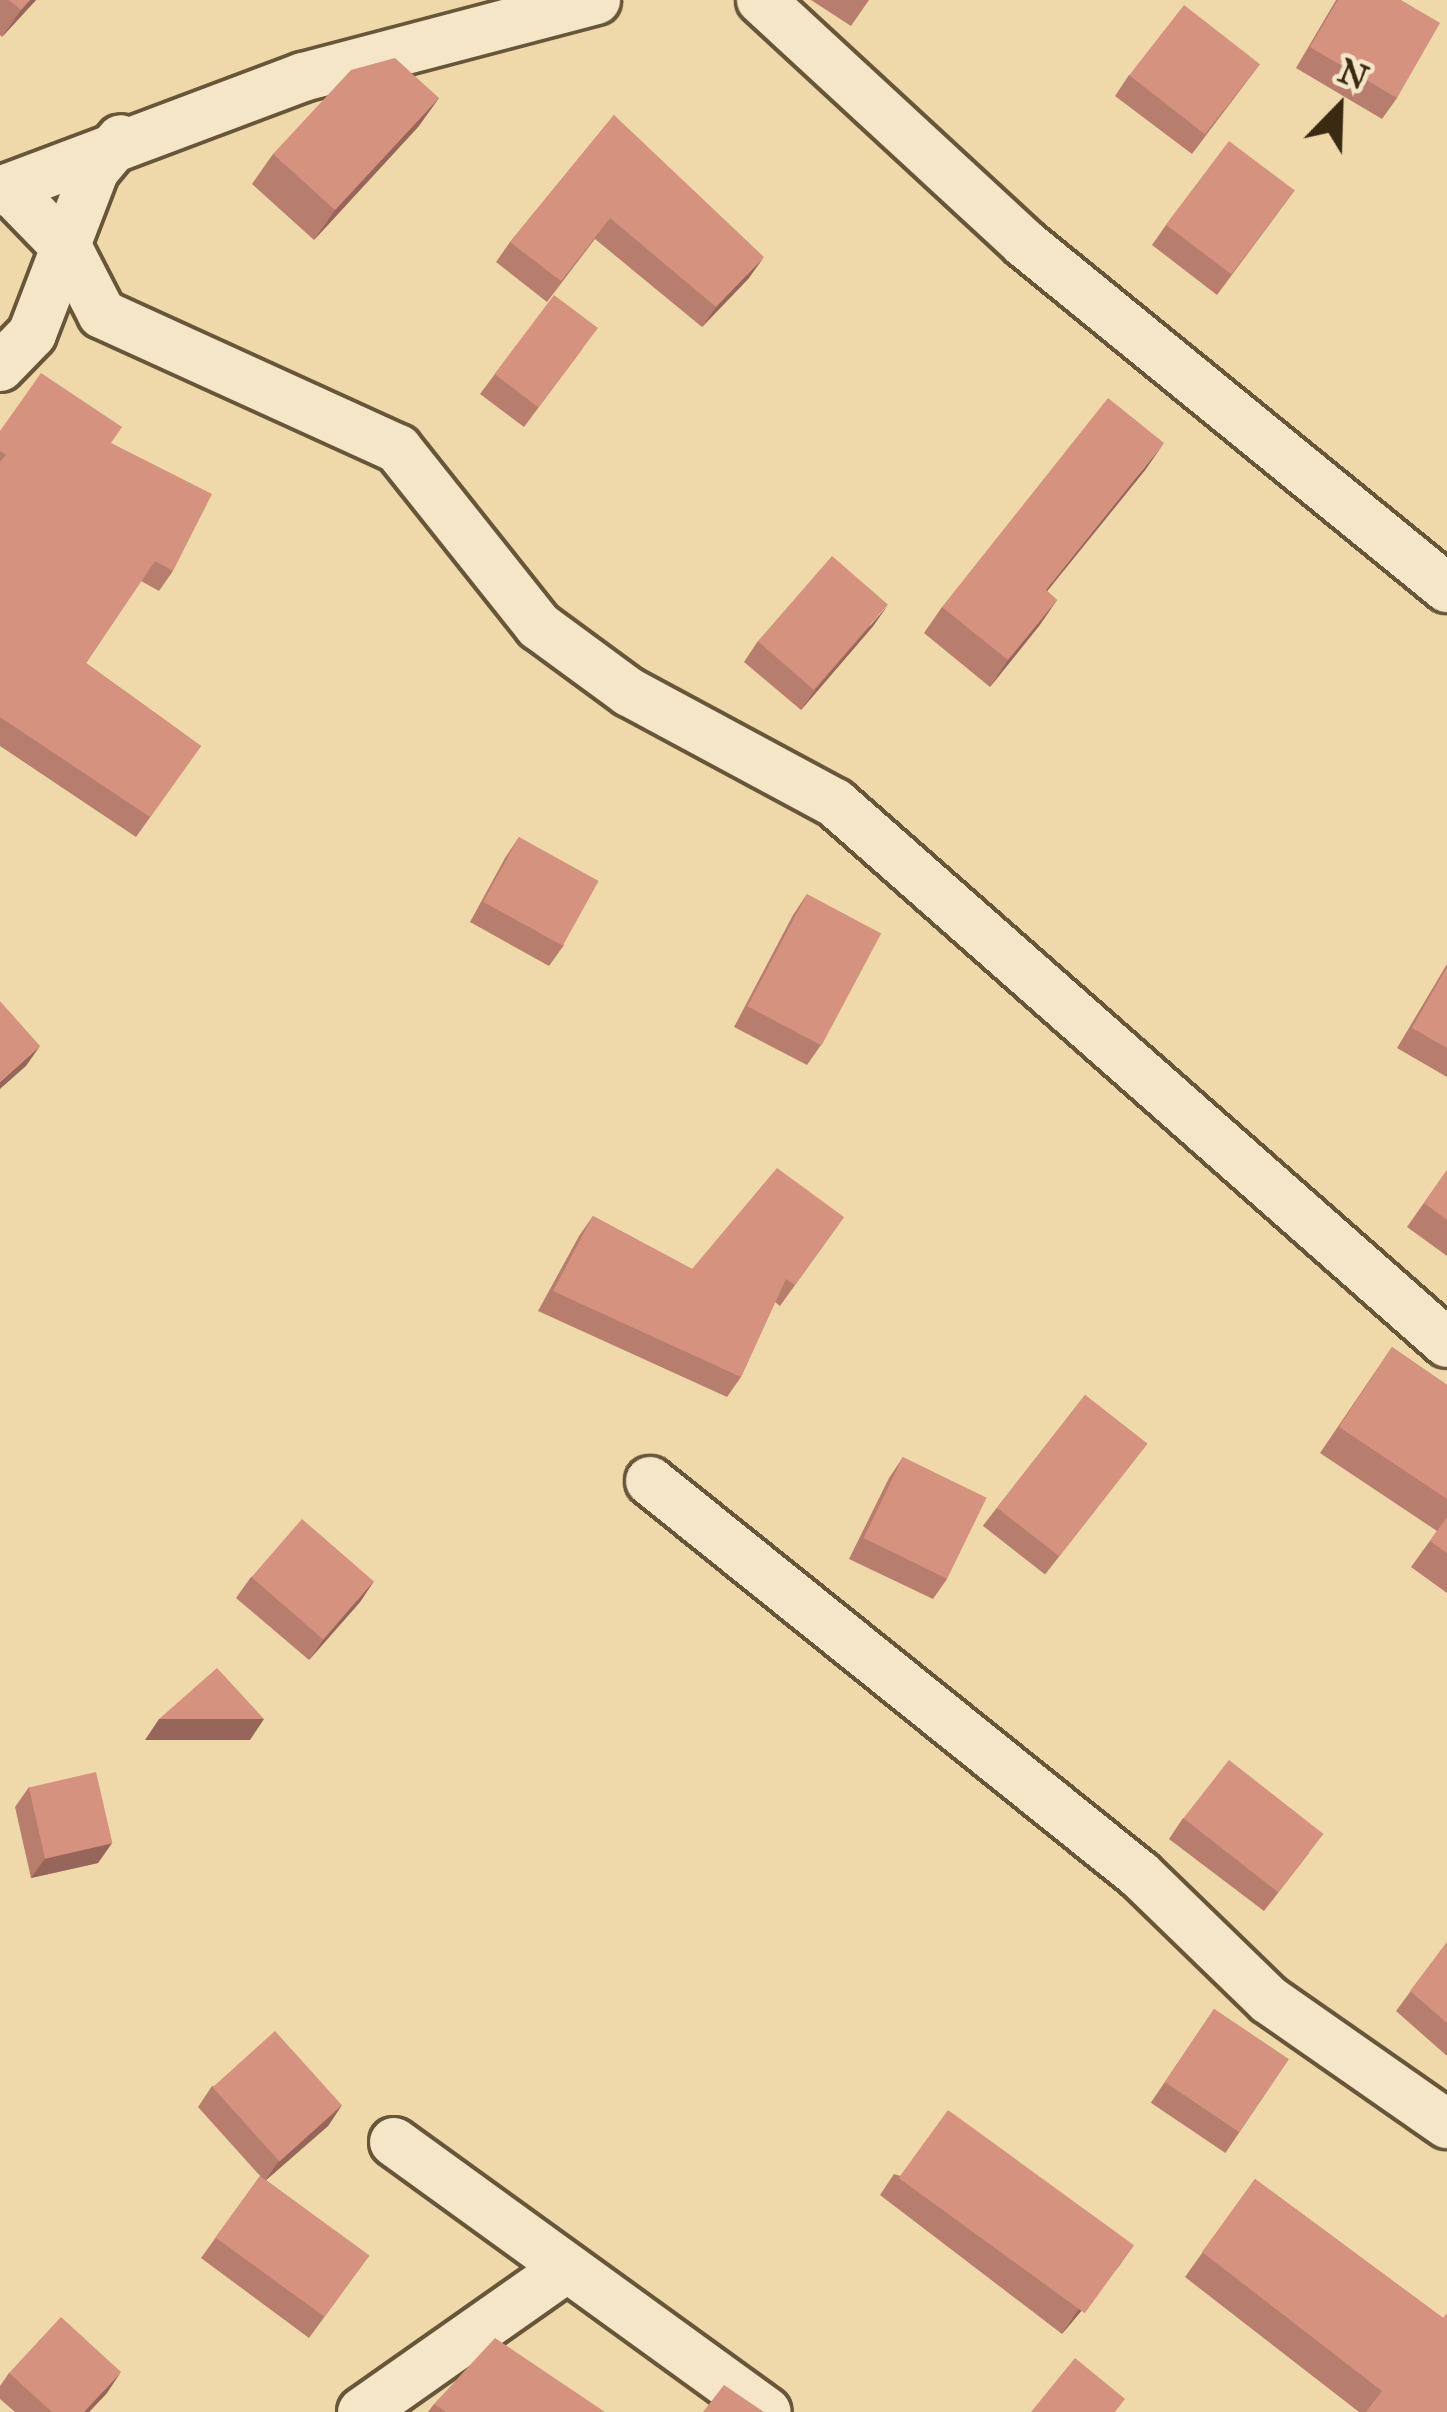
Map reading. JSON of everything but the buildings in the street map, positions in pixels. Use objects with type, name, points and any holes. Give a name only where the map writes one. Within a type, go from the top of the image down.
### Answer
[{"type":"street","points":[[596,0],[121,140],[4,189],[70,251],[102,314],[398,449],[539,626],[628,692],[835,803],[1447,1343]]},
{"type":"street","points":[[761,0],[1024,243],[1447,588]]},
{"type":"street","points":[[0,367],[32,334],[70,251],[95,170],[121,140]]},
{"type":"street","points":[[650,1481],[1140,1875],[1269,2000],[1447,2124]]},
{"type":"street","points":[[394,2142],[767,2412]]},
{"type":"street","points":[[362,2412],[567,2268]]}]
